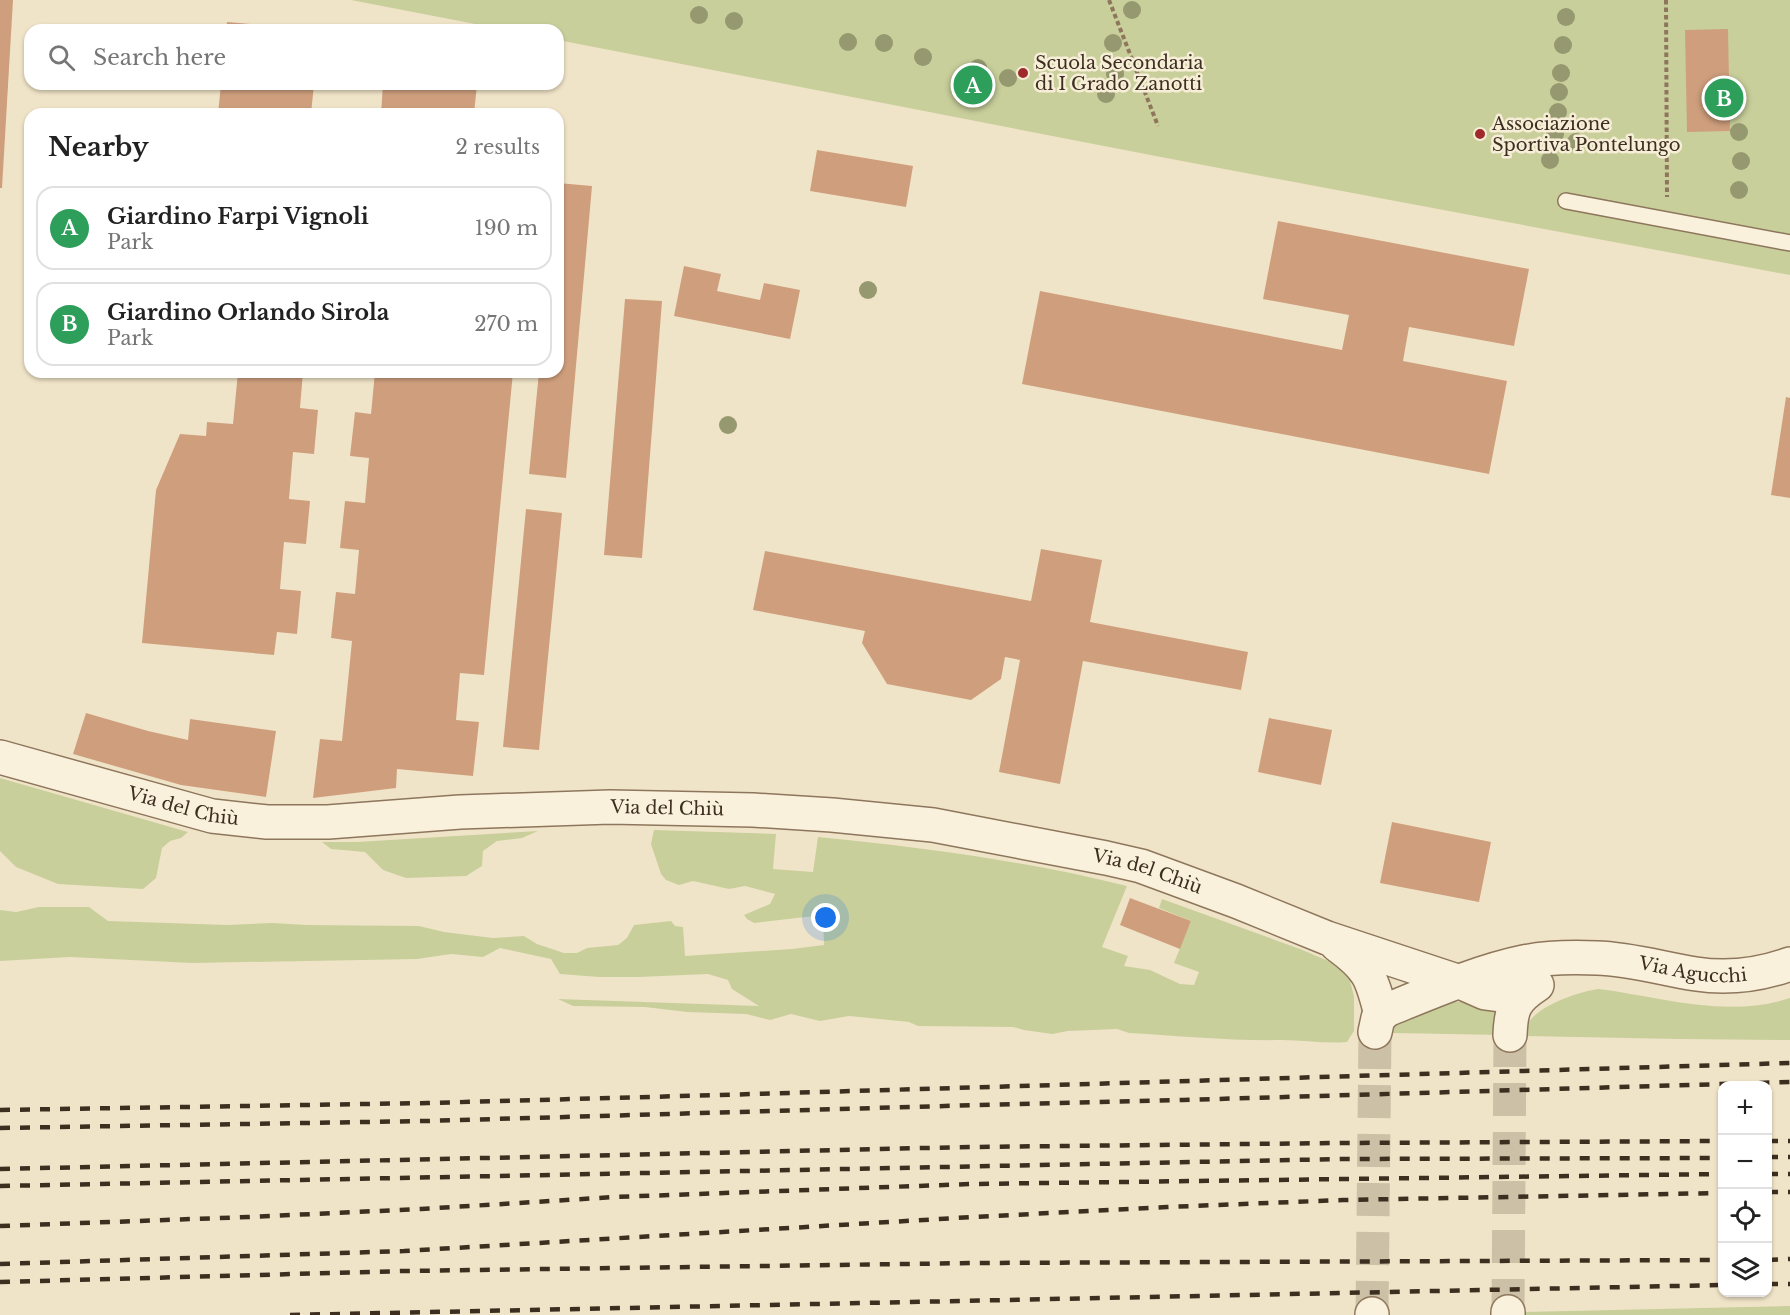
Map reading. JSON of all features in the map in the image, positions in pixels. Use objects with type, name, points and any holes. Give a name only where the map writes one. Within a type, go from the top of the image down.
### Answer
[{"type":"street","name":"Via del Chiù","points":[[0,757],[212,816],[267,822],[328,822],[460,812],[610,807],[832,814],[933,825],[1140,866],[1236,901],[1327,938],[1460,982]]},
{"type":"street","name":"Via del Chiù","points":[[1327,938],[1357,961],[1367,972],[1376,992],[1378,1023]]},
{"type":"street","name":"Via Agucchi","points":[[1378,1023],[1387,1010],[1460,982],[1523,962],[1558,958],[1595,958],[1643,963],[1696,974],[1721,976],[1763,972],[1790,964]]},
{"type":"street","points":[[1510,1035],[1511,1014],[1523,994],[1542,982],[1595,958]]},
{"type":"street","points":[[1460,982],[1497,996],[1523,994]]},
{"type":"lane","points":[[1566,201],[1790,243]]},
{"type":"path","points":[[1109,0],[1158,126]]},
{"type":"path","points":[[1666,0],[1668,220]]},
{"type":"green space","name":"Associazione Sportiva Pontelungo","points":[[351,0],[1790,0],[1790,275],[1166,158],[564,41],[564,24],[475,24]]},
{"type":"green space","points":[[0,778],[188,832],[162,848],[156,878],[143,889],[58,884],[16,867],[0,851]]},
{"type":"green space","points":[[654,830],[776,834],[773,869],[813,872],[818,837],[973,856],[1051,869],[1127,886],[1102,947],[1128,956],[1124,966],[1150,970],[1180,984],[1194,985],[1199,972],[1174,963],[1191,921],[1159,908],[1162,899],[1300,949],[1340,966],[1349,977],[1354,996],[1354,1031],[1347,1042],[1206,1038],[1129,1033],[1117,1029],[1052,1034],[1013,1027],[918,1026],[909,1022],[849,1016],[820,1021],[791,1014],[770,1020],[746,1014],[687,1012],[645,1007],[573,1006],[558,999],[759,1006],[732,989],[728,980],[708,974],[599,977],[560,974],[551,959],[500,948],[483,957],[451,954],[417,959],[192,963],[70,957],[0,961],[0,910],[16,912],[39,907],[89,907],[108,921],[227,925],[272,923],[419,926],[444,932],[493,938],[524,936],[537,944],[564,953],[577,953],[587,948],[618,945],[627,938],[634,925],[671,921],[675,926],[683,927],[685,956],[824,945],[823,915],[754,923],[747,919],[744,915],[770,904],[775,894],[745,886],[729,889],[693,881],[679,885],[666,880],[661,874],[651,844]]},
{"type":"green space","points":[[538,831],[522,838],[497,841],[483,851],[482,866],[466,876],[406,878],[383,870],[365,852],[331,849],[322,842],[357,842]]},
{"type":"green space","points":[[1599,989],[1718,1006],[1742,1007],[1790,998],[1790,1040],[1526,1036],[1528,1024],[1542,1010],[1571,996]]},
{"type":"green space","points":[[1455,1002],[1474,1003],[1492,1010],[1500,1022],[1502,1035],[1393,1033],[1394,1027],[1399,1022]]},
{"type":"green space","points":[[1790,1306],[1790,1315],[1524,1315],[1524,1312]]},
{"type":"building","points":[[0,0],[13,0],[2,188],[0,188]]},
{"type":"building","points":[[227,22],[250,24],[227,24]]},
{"type":"building","points":[[1728,29],[1730,131],[1687,132],[1685,30]]},
{"type":"building","points":[[220,90],[313,90],[312,108],[219,108]]},
{"type":"building","points":[[383,90],[476,90],[475,108],[381,108]]},
{"type":"building","points":[[817,150],[913,166],[906,207],[810,191]]},
{"type":"building","points":[[564,184],[592,186],[566,478],[529,474],[538,378],[564,378]]},
{"type":"building","points":[[1278,221],[1529,269],[1514,346],[1409,327],[1403,361],[1507,381],[1489,474],[1022,384],[1040,291],[1342,350],[1349,315],[1263,299]]},
{"type":"building","points":[[684,266],[721,274],[717,291],[760,300],[764,283],[800,290],[790,339],[674,316]]},
{"type":"building","points":[[625,299],[662,301],[642,558],[604,555]]},
{"type":"building","points":[[237,378],[302,378],[300,408],[318,410],[314,454],[293,452],[289,499],[310,501],[306,544],[284,542],[280,589],[301,591],[297,634],[277,632],[274,655],[142,643],[156,490],[180,434],[206,436],[207,422],[233,424]]},
{"type":"building","points":[[374,378],[512,378],[484,675],[460,673],[456,720],[479,722],[473,776],[397,769],[396,788],[313,798],[320,739],[342,741],[352,641],[331,638],[336,592],[355,594],[359,550],[340,548],[345,501],[365,503],[369,458],[350,456],[355,412],[371,414]]},
{"type":"building","points":[[1786,397],[1790,398],[1790,498],[1771,495]]},
{"type":"building","points":[[526,509],[562,513],[539,750],[503,747]]},
{"type":"building","points":[[1041,549],[1102,560],[1090,622],[1248,652],[1241,690],[1083,661],[1060,784],[999,772],[1020,660],[1005,657],[1001,679],[971,700],[887,684],[862,643],[865,631],[753,610],[765,551],[1031,601]]},
{"type":"building","points":[[86,713],[188,740],[190,719],[276,731],[266,797],[181,785],[73,754]]},
{"type":"building","points":[[1269,718],[1332,730],[1321,785],[1258,772]]},
{"type":"building","points":[[1392,822],[1491,842],[1479,902],[1380,883]]},
{"type":"building","points":[[1130,898],[1191,921],[1180,949],[1120,925]]},
{"type":"tunnel","points":[[1372,1314],[1375,1032]]},
{"type":"tunnel","points":[[1508,1312],[1510,1035]]},
{"type":"railway","points":[[0,1110],[428,1103],[1790,1063]]},
{"type":"railway","points":[[0,1128],[426,1121],[1790,1082]]},
{"type":"railway","points":[[0,1169],[969,1147],[1718,1141]]},
{"type":"railway","points":[[1772,1141],[1790,1141]]},
{"type":"railway","points":[[1772,1157],[1790,1157]]},
{"type":"railway","points":[[0,1186],[1341,1159],[1718,1158]]},
{"type":"railway","points":[[0,1226],[421,1209],[615,1197],[971,1184],[1718,1174]]},
{"type":"railway","points":[[1772,1174],[1790,1174]]},
{"type":"railway","points":[[1772,1192],[1790,1192]]},
{"type":"railway","points":[[0,1264],[404,1251],[1167,1207],[1343,1200],[1718,1193]]},
{"type":"railway","points":[[1772,1260],[1790,1259]]},
{"type":"railway","points":[[0,1282],[404,1271],[976,1263],[1718,1260]]},
{"type":"railway","points":[[1772,1284],[1790,1284]]},
{"type":"railway","points":[[290,1315],[1718,1285]]},
{"type":"place","name":"Scuola Secondaria di I Grado Zanotti","points":[[1023,73]]},
{"type":"place","name":"Giardino Farpi Vignoli","points":[[973,85]]},
{"type":"place","name":"Giardino Orlando Sirola","points":[[1724,98]]},
{"type":"place","name":"Associazione Sportiva Pontelungo","points":[[1480,134]]}]
